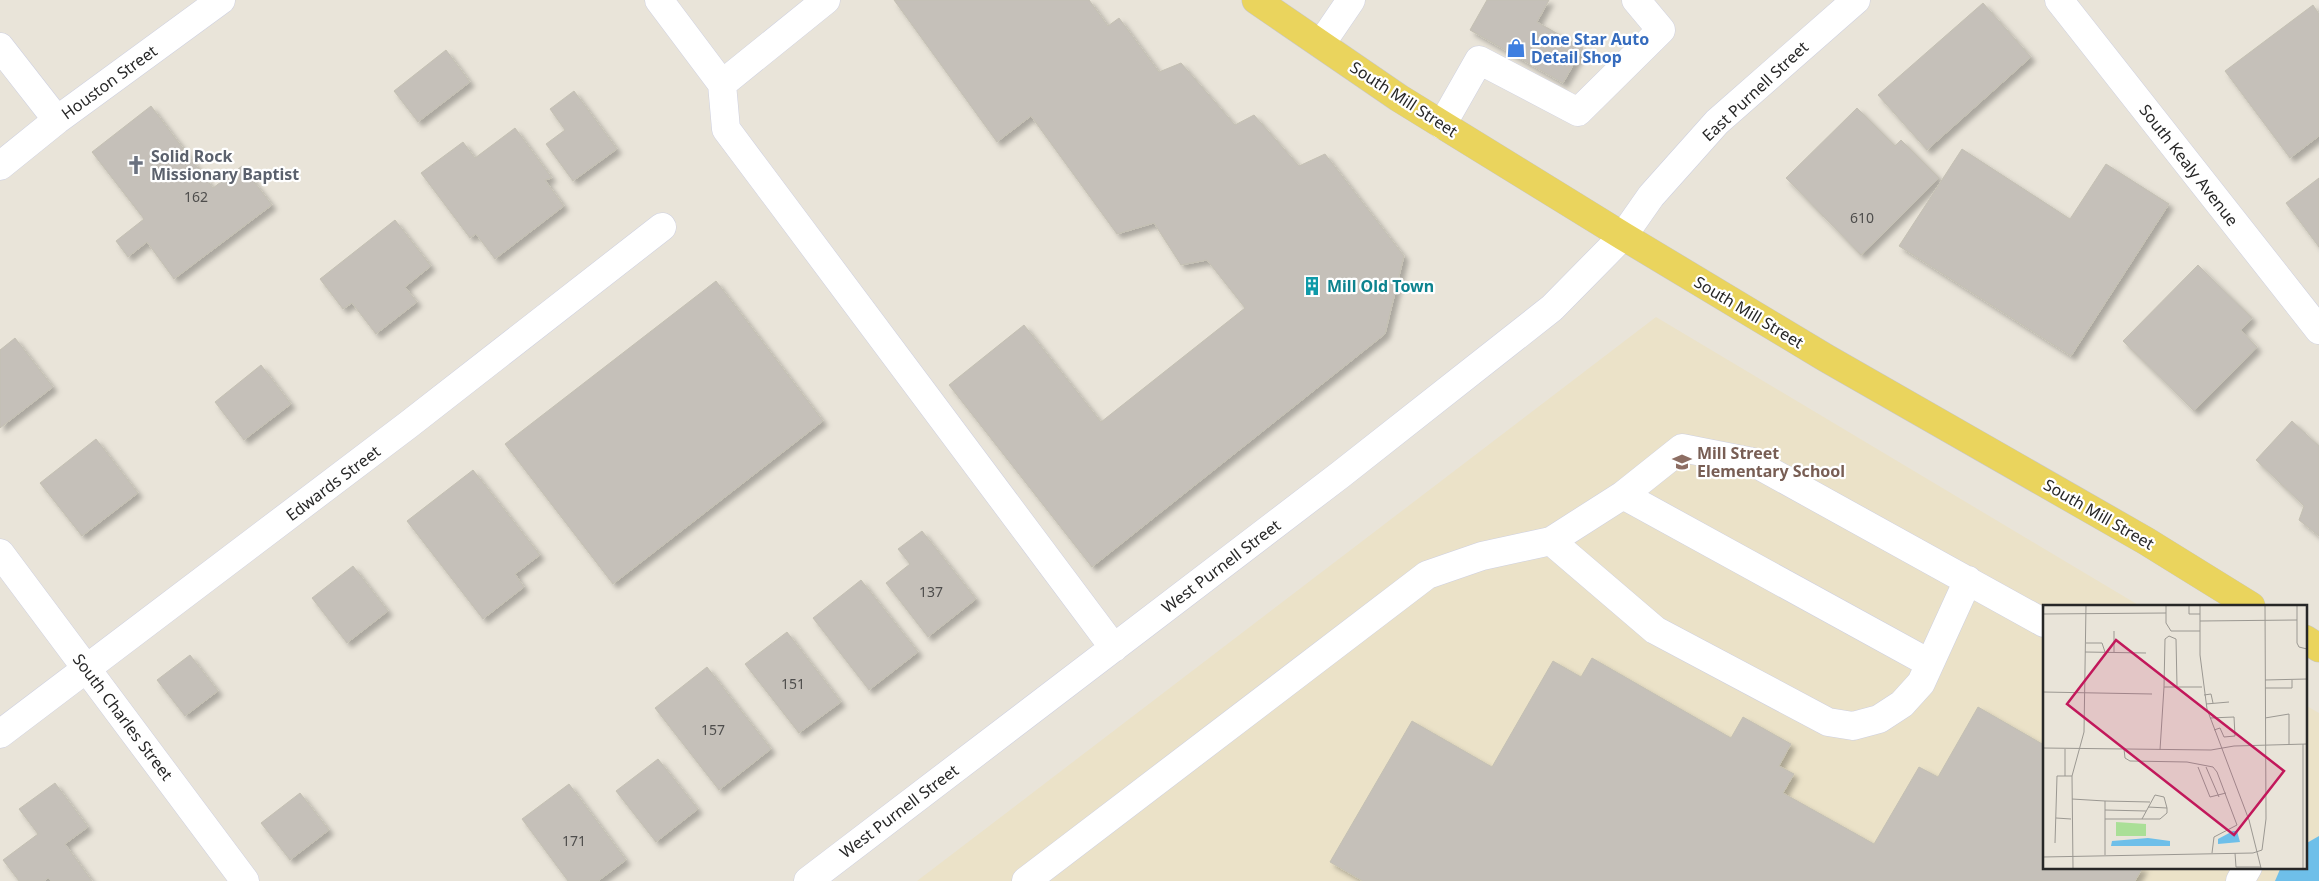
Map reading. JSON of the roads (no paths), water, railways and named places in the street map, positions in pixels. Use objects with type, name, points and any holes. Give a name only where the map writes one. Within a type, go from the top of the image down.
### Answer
[{"type":"main road","name":"South Mill Street","points":[[1256,0],[1442,125],[1623,236],[1826,358],[2146,541],[2249,605]]},
{"type":"main road","points":[[2306,640],[2319,648]]},
{"type":"street","name":"Houston Street","points":[[0,166],[58,120],[221,0]]},
{"type":"street","points":[[659,0],[722,84],[726,130],[1114,648]]},
{"type":"street","points":[[722,84],[826,0]]},
{"type":"street","points":[[1321,44],[1351,0]]},
{"type":"street","points":[[1442,125],[1479,60],[1578,112],[1661,30],[1636,0]]},
{"type":"street","name":"East Purnell Street","points":[[1623,236],[1651,196],[1717,122],[1856,0]]},
{"type":"street","name":"South Kealy Avenue","points":[[2059,0],[2319,330]]},
{"type":"street","points":[[0,47],[58,120]]},
{"type":"street","name":"Edwards Street","points":[[0,734],[408,425],[662,227]]},
{"type":"street","name":"West Purnell Street","points":[[808,881],[1340,475],[1552,308],[1623,236]]},
{"type":"street","points":[[1026,881],[1427,575],[1482,556],[1551,542],[1623,495],[1682,448],[1753,462],[2043,622]]},
{"type":"street","points":[[1623,495],[1929,663]]},
{"type":"street","points":[[1551,542],[1655,630],[1828,722],[1853,726],[1879,719],[1902,704],[1920,683],[1968,580]]},
{"type":"street","name":"South Charles Street","points":[[0,553],[246,881]]},
{"type":"street","points":[[2240,881],[2247,868]]},
{"type":"water","points":[[2319,836],[2319,881],[2275,881],[2281,868],[2306,868],[2306,843]]},
{"type":"place","name":"Lone Star Auto Detail Shop","points":[[1516,48]]},
{"type":"place","name":"Solid Rock Missionary Baptist","points":[[136,165]]},
{"type":"place","name":"Mill Old Town","points":[[1312,286]]},
{"type":"place","name":"Mill Street Elementary School","points":[[1682,462]]}]
